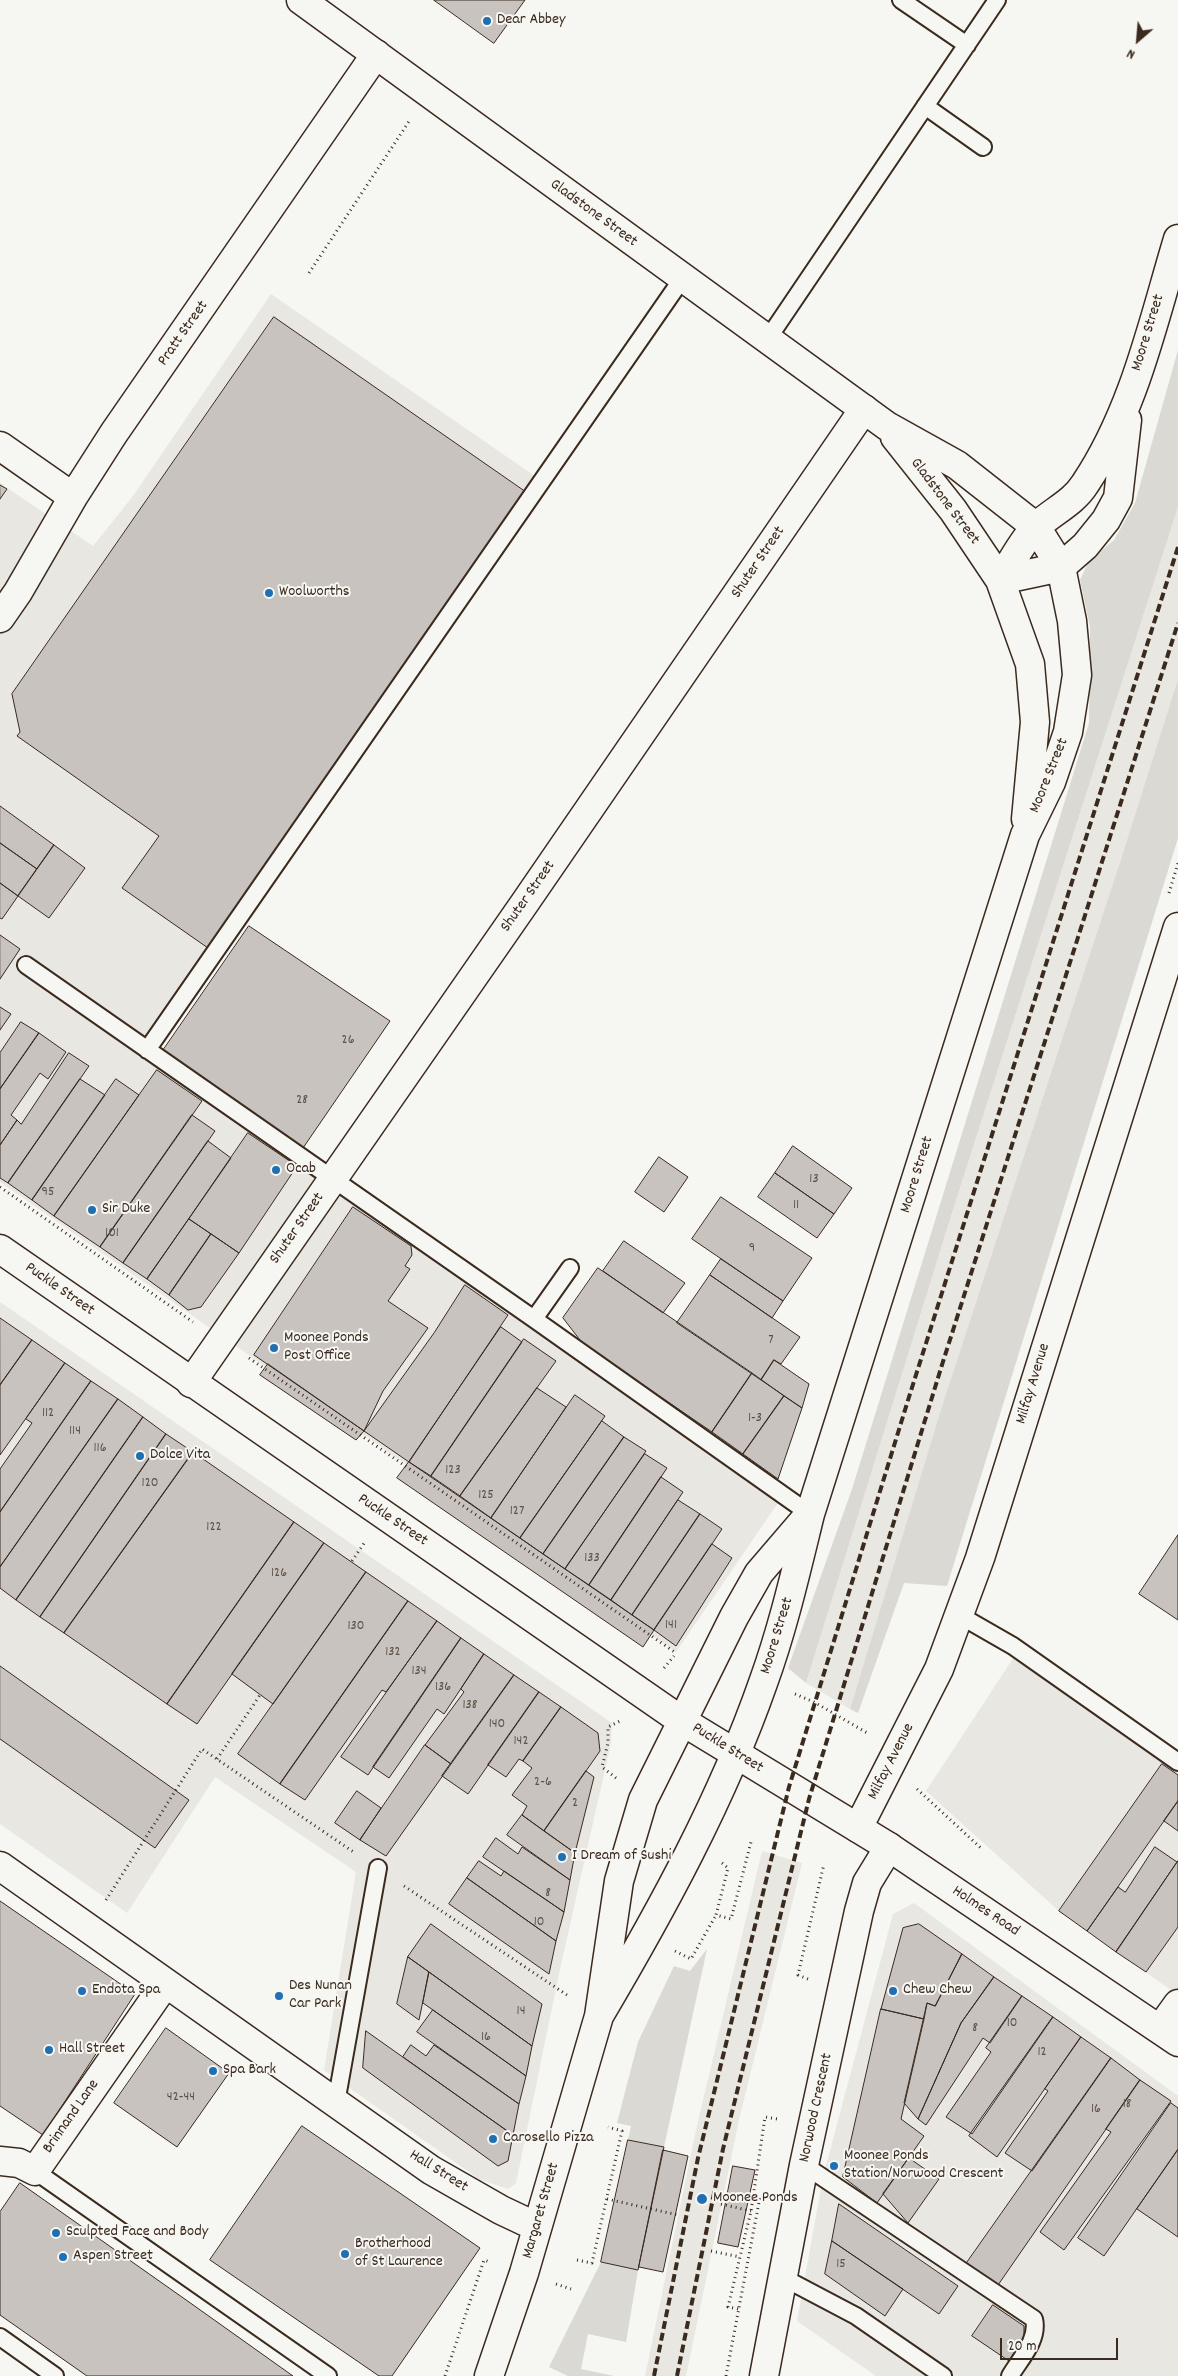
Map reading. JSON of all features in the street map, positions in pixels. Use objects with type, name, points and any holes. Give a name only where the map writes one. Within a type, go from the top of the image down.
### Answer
[{"type":"street","name":"Gladstone Street","points":[[300,0],[886,426],[957,465],[1036,527]]},
{"type":"street","name":"Pratt Street","points":[[0,618],[23,584],[73,497],[376,54]]},
{"type":"street","name":"Moore Street","points":[[1000,580],[1036,527],[1070,502],[1084,486],[1100,460],[1129,398],[1178,239]]},
{"type":"street","name":"Moore Street","points":[[1000,580],[1061,567],[1085,546],[1106,520],[1118,498],[1129,398]]},
{"type":"street","name":"Shuter Street","points":[[191,1383],[864,409]]},
{"type":"street","name":"Gladstone Street","points":[[886,426],[953,510],[1000,580]]},
{"type":"street","points":[[0,446],[73,497]]},
{"type":"street","name":"Moore Street","points":[[735,1755],[764,1682],[787,1609],[810,1514],[1025,835],[1051,782],[1068,732],[1077,675],[1072,621],[1061,567],[1036,527]]},
{"type":"street","name":"Moore Street","points":[[1000,580],[1030,664],[1036,722],[1025,835]]},
{"type":"street","name":"Milfay Avenue","points":[[858,1828],[939,1668],[980,1558],[1178,926]]},
{"type":"street","name":"Puckle Street","points":[[0,1249],[682,1721],[789,1787]]},
{"type":"street","name":"Moore Street","points":[[682,1721],[734,1617],[759,1573],[810,1514]]},
{"type":"street","name":"Margaret Street","points":[[489,2376],[537,2227],[599,2016],[619,1880],[643,1800],[682,1721]]},
{"type":"street","name":"Margaret Street","points":[[599,2016],[657,1918],[735,1755]]},
{"type":"street","name":"Holmes Road","points":[[789,1787],[889,1847],[1169,2036]]},
{"type":"street","name":"Norwood Crescent","points":[[764,2376],[804,2165],[859,1911],[867,1883],[889,1847]]},
{"type":"street","name":"Hall Street","points":[[0,1866],[431,2170],[501,2210],[537,2227]]},
{"type":"street","name":"Brinnand Lane","points":[[0,2161],[19,2163],[35,2171],[165,1984]]},
{"type":"street","points":[[1169,2036],[1178,2004]]},
{"type":"lane","points":[[901,0],[967,45]]},
{"type":"lane","points":[[767,340],[997,0]]},
{"type":"lane","points":[[925,106],[983,147]]},
{"type":"lane","points":[[147,1050],[682,279]]},
{"type":"lane","points":[[26,965],[810,1514]]},
{"type":"lane","points":[[534,1319],[570,1268]]},
{"type":"lane","points":[[959,1615],[1013,1646],[1178,1762]]},
{"type":"lane","points":[[336,2103],[378,1868]]},
{"type":"lane","points":[[804,2165],[1034,2319],[1035,2336],[1010,2376]]},
{"type":"lane","points":[[35,2171],[328,2376]]},
{"type":"lane","points":[[782,2277],[856,2316],[943,2376]]},
{"type":"lane","points":[[0,2337],[55,2376]]},
{"type":"path","points":[[308,273],[428,93]]},
{"type":"path","points":[[0,1187],[676,1653]]},
{"type":"path","points":[[216,1759],[260,1695]]},
{"type":"path","points":[[88,1928],[202,1750],[599,2016]]},
{"type":"path","points":[[716,1915],[731,1919],[751,1842]]},
{"type":"path","points":[[803,1957],[824,1864]]},
{"type":"path","points":[[674,1951],[691,1959],[716,1915],[728,1868]]},
{"type":"path","points":[[726,2376],[738,2308],[728,2307],[751,2210],[765,2117],[776,2119]]},
{"type":"path","points":[[577,2260],[592,2263],[622,2131],[608,2127]]},
{"type":"path","points":[[606,2199],[678,2215]]},
{"type":"path","points":[[721,2204],[751,2210]]},
{"type":"path","points":[[711,2251],[740,2257]]},
{"type":"shaded area","points":[[271,294],[539,479],[138,1050],[780,1500],[676,1652],[0,1182],[0,483],[93,546],[133,496]]},
{"type":"shaded area","points":[[1178,350],[1178,507],[952,1213],[806,1683],[788,1668],[852,1489],[1089,723],[1090,627],[1080,580],[1089,561],[1114,540],[1135,503]]},
{"type":"shaded area","points":[[1178,507],[1178,679],[941,1409],[850,1709],[806,1683],[952,1213]]},
{"type":"shaded area","points":[[1178,679],[1178,838],[947,1586],[904,1583],[858,1713],[850,1709],[941,1409]]},
{"type":"shaded area","points":[[0,1302],[612,1723],[611,1743],[560,1969],[516,2183],[508,2189],[479,2179],[324,2070],[356,1872],[215,1777],[127,1913],[0,1824]]},
{"type":"shaded area","points":[[1016,1654],[1178,1752],[1178,1995],[1059,1911],[926,1791]]},
{"type":"shaded area","points":[[762,1851],[802,1863],[739,2120],[686,2376],[645,2376],[696,2130]]},
{"type":"shaded area","points":[[914,1903],[1178,2096],[1178,2376],[876,2376],[797,2321],[823,2177],[893,1914]]},
{"type":"shaded area","points":[[707,1949],[664,2147],[628,2140],[631,2126],[617,2123],[638,2042],[674,1966],[690,1971]]},
{"type":"shaded area","points":[[601,2262],[638,2270],[626,2342],[588,2334],[581,2369],[614,2376],[568,2376],[549,2367]]},
{"type":"building","name":"Dear Abbey","points":[[434,0],[525,0],[494,43]]},
{"type":"building","name":"Woolworths","points":[[274,317],[526,492],[208,948],[122,888],[159,836],[17,736],[20,732],[12,694]]},
{"type":"building","points":[[0,485],[7,489],[0,499]]},
{"type":"building","points":[[0,806],[54,845],[37,869],[0,843]]},
{"type":"building","points":[[0,843],[37,869],[18,896],[0,883]]},
{"type":"building","points":[[54,845],[85,868],[49,918],[18,896]]},
{"type":"building","points":[[0,883],[18,896],[2,919],[0,918]]},
{"type":"building","points":[[249,926],[390,1021],[303,1148],[162,1052]]},
{"type":"building","points":[[0,935],[20,949],[0,979]]},
{"type":"building","points":[[0,1007],[11,1014],[0,1030]]},
{"type":"building","points":[[21,1022],[39,1033],[0,1089],[0,1053]]},
{"type":"building","points":[[39,1033],[66,1052],[48,1079],[40,1073],[11,1115],[17,1120],[0,1145],[0,1089]]},
{"type":"building","points":[[69,1053],[89,1066],[8,1183],[0,1178],[0,1145],[17,1120],[21,1124]]},
{"type":"building","points":[[157,1070],[202,1101],[100,1247],[54,1216]]},
{"type":"building","points":[[80,1079],[105,1095],[32,1200],[8,1183]]},
{"type":"building","points":[[116,1079],[139,1095],[54,1216],[32,1200]]},
{"type":"building","points":[[192,1115],[215,1131],[123,1263],[100,1247]]},
{"type":"building","points":[[248,1133],[297,1166],[239,1253],[189,1219]]},
{"type":"building","points":[[208,1141],[231,1158],[147,1279],[123,1263]]},
{"type":"building","points":[[793,1146],[852,1188],[834,1214],[775,1173]]},
{"type":"building","points":[[659,1157],[688,1177],[664,1212],[635,1192]]},
{"type":"building","points":[[775,1173],[834,1214],[817,1238],[758,1197]]},
{"type":"building","points":[[721,1197],[812,1258],[783,1301],[692,1239]]},
{"type":"building","points":[[353,1207],[411,1246],[412,1255],[405,1266],[410,1269],[388,1301],[428,1328],[383,1391],[364,1431],[254,1355]]},
{"type":"building","points":[[189,1219],[211,1234],[169,1295],[147,1279]]},
{"type":"building","points":[[211,1234],[239,1253],[201,1307],[188,1310],[169,1295]]},
{"type":"building","points":[[624,1241],[685,1283],[663,1313],[603,1271]]},
{"type":"building","points":[[721,1259],[783,1301],[772,1318],[710,1275]]},
{"type":"building","points":[[598,1268],[752,1373],[712,1432],[583,1344],[563,1318]]},
{"type":"building","points":[[710,1275],[800,1337],[781,1364],[774,1360],[761,1380],[677,1323]]},
{"type":"building","points":[[465,1285],[508,1315],[409,1462],[364,1431],[434,1333]]},
{"type":"building","points":[[0,1318],[32,1340],[0,1385]]},
{"type":"building","points":[[501,1327],[522,1342],[431,1476],[409,1462]]},
{"type":"building","points":[[524,1339],[556,1361],[460,1496],[431,1476]]},
{"type":"building","points":[[32,1340],[65,1363],[0,1455],[0,1385]]},
{"type":"building","points":[[774,1360],[809,1384],[802,1408],[761,1380]]},
{"type":"building","points":[[65,1363],[91,1381],[0,1512],[0,1469],[32,1423],[26,1419]]},
{"type":"building","points":[[268,1364],[364,1431],[356,1440],[260,1375]]},
{"type":"building","points":[[752,1373],[784,1396],[743,1454],[712,1432]]},
{"type":"building","points":[[91,1381],[118,1399],[0,1567],[0,1512]]},
{"type":"building","points":[[537,1388],[566,1407],[491,1518],[460,1496]]},
{"type":"building","points":[[575,1395],[605,1416],[520,1538],[491,1518]]},
{"type":"building","points":[[784,1396],[802,1408],[778,1479],[743,1454]]},
{"type":"building","points":[[118,1399],[143,1417],[16,1600],[0,1588],[0,1567]]},
{"type":"building","points":[[143,1417],[166,1434],[40,1617],[16,1600]]},
{"type":"building","points":[[602,1421],[624,1437],[543,1554],[520,1538]]},
{"type":"building","points":[[166,1434],[193,1452],[64,1633],[40,1617]]},
{"type":"building","points":[[624,1437],[646,1451],[565,1569],[543,1554]]},
{"type":"building","points":[[193,1452],[294,1522],[167,1704],[64,1633]]},
{"type":"building","points":[[645,1454],[667,1468],[589,1585],[565,1569]]},
{"type":"building","points":[[409,1462],[654,1630],[643,1647],[397,1478]]},
{"type":"building","points":[[661,1477],[683,1492],[611,1600],[589,1585]]},
{"type":"building","points":[[678,1500],[700,1514],[632,1615],[611,1600]]},
{"type":"building","points":[[700,1514],[722,1529],[654,1630],[632,1615]]},
{"type":"building","points":[[294,1522],[324,1543],[197,1724],[167,1704]]},
{"type":"building","points":[[1178,1535],[1178,1620],[1139,1594]]},
{"type":"building","points":[[324,1543],[366,1572],[273,1704],[232,1674]]},
{"type":"building","points":[[712,1544],[732,1558],[676,1646],[654,1630]]},
{"type":"building","points":[[366,1572],[408,1601],[280,1784],[238,1754]]},
{"type":"building","points":[[408,1601],[437,1621],[386,1692],[382,1690],[305,1800],[280,1784]]},
{"type":"building","points":[[437,1621],[461,1638],[368,1775],[341,1757]]},
{"type":"building","points":[[461,1638],[484,1654],[444,1714],[437,1709],[389,1778],[373,1767]]},
{"type":"building","points":[[484,1654],[514,1675],[451,1764],[425,1745],[464,1692],[461,1689]]},
{"type":"building","points":[[0,1666],[189,1800],[155,1848],[0,1739]]},
{"type":"building","points":[[514,1675],[539,1692],[468,1794],[442,1776]]},
{"type":"building","points":[[539,1692],[561,1707],[523,1761],[519,1759],[506,1777],[488,1765]]},
{"type":"building","points":[[561,1707],[598,1733],[600,1751],[544,1831],[522,1815],[527,1806],[512,1795],[532,1768],[523,1761]]},
{"type":"building","points":[[425,1745],[451,1764],[386,1856],[360,1840]]},
{"type":"building","points":[[1162,1764],[1178,1775],[1178,1801],[1087,1931],[1059,1911]]},
{"type":"building","points":[[586,1771],[594,1777],[575,1853],[544,1831]]},
{"type":"building","points":[[357,1791],[381,1808],[360,1840],[335,1823]]},
{"type":"building","points":[[1178,1801],[1178,1831],[1164,1821]]},
{"type":"building","points":[[522,1815],[575,1853],[570,1880],[507,1835]]},
{"type":"building","points":[[496,1838],[518,1854],[522,1847],[570,1880],[564,1912],[483,1857]]},
{"type":"building","points":[[1155,1847],[1177,1862],[1116,1952],[1087,1931],[1118,1887],[1125,1892]]},
{"type":"building","points":[[479,1861],[501,1876],[504,1871],[564,1912],[556,1941],[467,1878]]},
{"type":"building","points":[[1178,1861],[1178,1927],[1146,1972],[1116,1952]]},
{"type":"building","points":[[467,1878],[556,1941],[549,1974],[449,1904]]},
{"type":"building","name":"Hall Street","points":[[0,1901],[135,1994],[43,2135],[0,2106]]},
{"type":"building","points":[[431,1924],[542,2004],[532,2046],[408,1957]]},
{"type":"building","points":[[919,1924],[962,1954],[935,2006],[927,2003],[924,2019],[881,2009],[903,1928]]},
{"type":"building","points":[[962,1954],[994,1977],[961,2023],[918,2119],[904,2103],[927,2003],[935,2006]]},
{"type":"building","points":[[408,1957],[429,1972],[419,2020],[397,2004]]},
{"type":"building","points":[[429,1972],[532,2046],[526,2076],[423,2003]]},
{"type":"building","points":[[994,1977],[1022,1996],[990,2043],[983,2038],[926,2125],[918,2119],[961,2023]]},
{"type":"building","points":[[1022,1996],[1053,2017],[972,2134],[946,2117],[991,2052],[986,2048]]},
{"type":"building","points":[[881,2009],[924,2019],[901,2119],[924,2136],[877,2203],[843,2177]]},
{"type":"building","points":[[433,2010],[526,2076],[519,2104],[417,2032]]},
{"type":"building","points":[[1053,2017],[1081,2037],[997,2157],[969,2136]]},
{"type":"building","points":[[166,2028],[229,2073],[177,2147],[114,2103]]},
{"type":"building","points":[[366,2031],[513,2135],[508,2161],[498,2166],[363,2068]]},
{"type":"building","points":[[1081,2037],[1111,2058],[1032,2171],[1005,2153],[1048,2091],[1045,2089]]},
{"type":"building","points":[[411,2045],[426,2056],[434,2045],[519,2104],[513,2135],[403,2057]]},
{"type":"building","points":[[1111,2058],[1140,2080],[998,2285],[966,2264]]},
{"type":"building","points":[[1140,2080],[1171,2101],[1064,2250],[1040,2232],[1111,2132],[1106,2129]]},
{"type":"building","points":[[1171,2103],[1178,2108],[1178,2149],[1104,2256],[1078,2238]]},
{"type":"building","name":"Brotherhood of St Laurence","points":[[302,2126],[480,2248],[392,2376],[379,2376],[210,2260]]},
{"type":"building","points":[[628,2140],[664,2147],[638,2270],[601,2262]]},
{"type":"building","points":[[663,2150],[688,2156],[663,2272],[639,2267]]},
{"type":"building","points":[[1178,2150],[1178,2237],[1137,2209]]},
{"type":"building","points":[[909,2158],[939,2179],[908,2223],[883,2194]]},
{"type":"building","points":[[733,2166],[755,2170],[738,2247],[718,2243]]},
{"type":"building","name":"Aspen Street","points":[[20,2183],[293,2376],[87,2376],[0,2315],[0,2212]]},
{"type":"building","points":[[839,2204],[958,2286],[939,2314],[832,2241]]},
{"type":"building","points":[[832,2241],[903,2289],[885,2316],[825,2274]]},
{"type":"building","points":[[993,2305],[1024,2326],[1024,2337],[1009,2361],[972,2336]]},
{"type":"railway","points":[[654,2376],[698,2158],[789,1787],[909,1397],[1178,547]]},
{"type":"railway","points":[[677,2376],[723,2149],[809,1799],[941,1368],[1178,623]]},
{"type":"place","name":"Dear Abbey","points":[[487,21]]},
{"type":"place","name":"Woolworths","points":[[269,593]]},
{"type":"place","name":"Ocab","points":[[276,1170]]},
{"type":"place","name":"Sir Duke","points":[[92,1210]]},
{"type":"place","name":"Moonee Ponds Post Office","points":[[274,1348]]},
{"type":"place","name":"Dolce Vita","points":[[140,1456]]},
{"type":"place","name":"I Dream of Sushi","points":[[562,1857]]},
{"type":"place","name":"Endota Spa","points":[[82,1991]]},
{"type":"place","name":"Chew Chew","points":[[893,1991]]},
{"type":"place","name":"Des Nunan Car Park","points":[[279,1996]]},
{"type":"place","name":"Hall Street","points":[[49,2050]]},
{"type":"place","name":"Spa Bark","points":[[213,2071]]},
{"type":"place","name":"Carosello Pizza","points":[[493,2139]]},
{"type":"place","name":"Moonee Ponds Station/Norwood Crescent","points":[[834,2166]]},
{"type":"place","name":"Moonee Ponds","points":[[702,2199]]},
{"type":"place","name":"Sculpted Face and Body","points":[[56,2233]]},
{"type":"place","name":"Brotherhood of St Laurence","points":[[345,2254]]},
{"type":"place","name":"Aspen Street","points":[[63,2257]]}]
